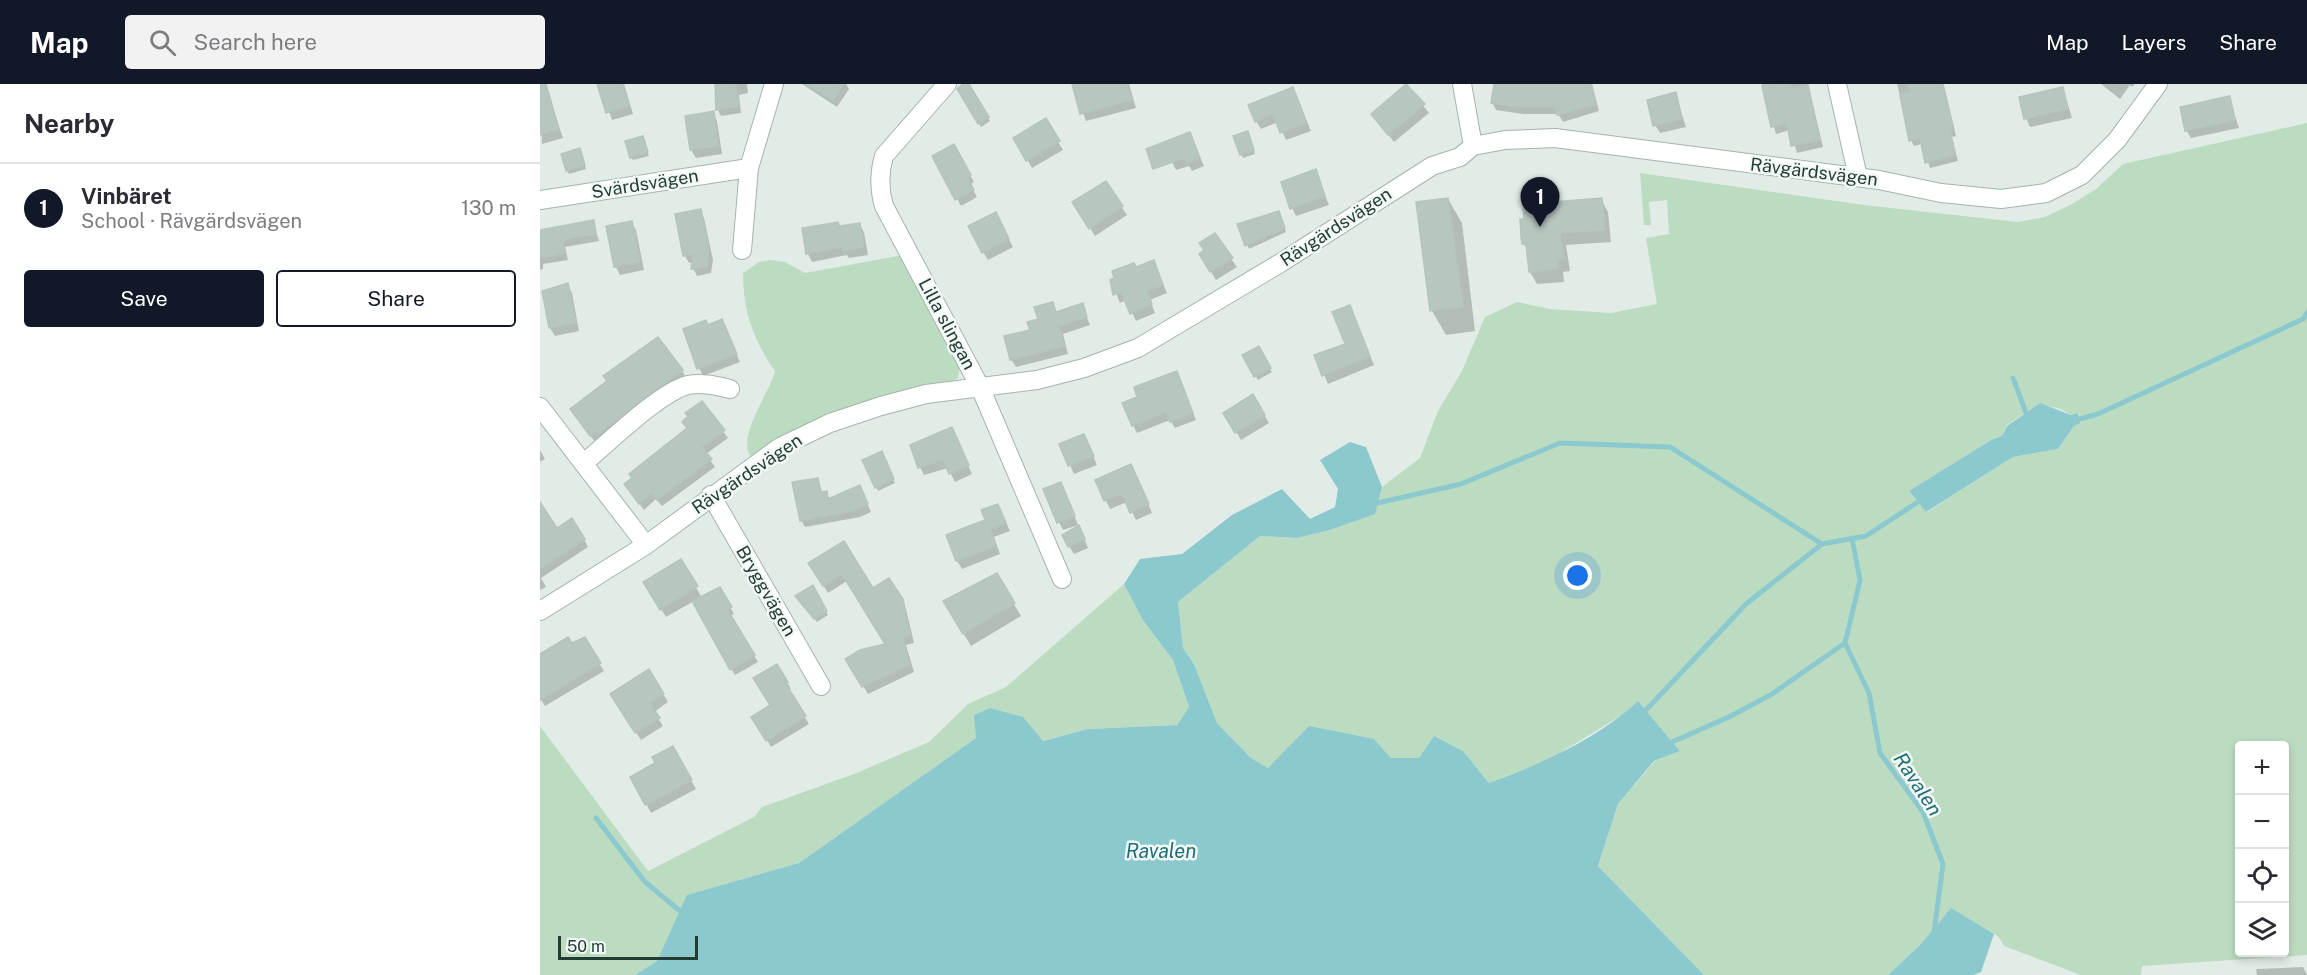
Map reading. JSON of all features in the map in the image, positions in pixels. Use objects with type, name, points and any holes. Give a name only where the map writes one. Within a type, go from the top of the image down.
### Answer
[{"type":"street","points":[[742,250],[749,168],[774,84]]},
{"type":"street","name":"Lilla slingan","points":[[947,84],[884,156],[881,168],[881,194],[884,206],[980,387],[1062,579]]},
{"type":"street","points":[[1462,84],[1473,146]]},
{"type":"street","points":[[1837,84],[1858,177]]},
{"type":"street","name":"Rävgärdsvägen","points":[[540,611],[646,544],[780,447],[830,423],[926,394],[1036,380],[1084,368],[1138,348],[1233,293],[1432,166],[1460,157],[1473,146],[1505,140],[1555,138],[1858,177],[1941,193],[2001,199],[2046,193],[2082,175],[2117,140],[2158,84]]},
{"type":"street","name":"Svärdsvägen","points":[[540,200],[749,168]]},
{"type":"street","points":[[584,464],[667,395],[689,385],[712,385],[730,389]]},
{"type":"street","points":[[540,407],[646,544]]},
{"type":"street","name":"Bryggvägen","points":[[711,495],[821,686]]},
{"type":"green space","points":[[2307,123],[2307,955],[2289,956],[2289,741],[2235,741],[2235,957],[2277,957],[2142,966],[2141,975],[2081,975],[2004,946],[1999,937],[1951,909],[1920,945],[1888,975],[1704,975],[1598,866],[1618,804],[1655,761],[1680,751],[1638,701],[1622,715],[1550,759],[1489,783],[1463,751],[1434,737],[1419,758],[1391,758],[1374,739],[1268,768],[1251,758],[1217,723],[1194,664],[1183,648],[1178,602],[1260,536],[1297,538],[1330,530],[1374,514],[1382,487],[1420,458],[1438,411],[1462,371],[1485,317],[1517,302],[1550,309],[1611,313],[1657,304],[1646,238],[1669,234],[1667,200],[1649,202],[1651,225],[1644,225],[1640,173],[1864,205],[2018,222],[2045,217],[2096,189],[2123,164]],"holes":[[[2039,404],[2061,409],[2071,415],[2079,413],[2082,423],[2074,426],[2058,449],[2013,457],[1927,512],[1909,492],[1993,439],[2002,436],[2007,425]]]},
{"type":"green space","points":[[903,255],[960,365],[958,378],[940,386],[889,395],[845,409],[750,456],[747,447],[751,426],[775,371],[755,336],[747,313],[743,273],[759,262],[770,260],[785,262],[805,273]]},
{"type":"green space","points":[[1124,584],[1142,619],[1173,660],[1189,707],[1177,725],[1088,729],[1042,741],[976,738],[799,863],[688,895],[657,961],[635,975],[540,975],[540,726],[648,871],[754,817],[762,807],[854,774],[929,742],[968,704],[1006,687]]},
{"type":"water","points":[[2040,403],[2071,415],[2078,413],[2081,423],[2074,426],[2058,449],[2013,457],[1926,512],[1909,491],[1993,439],[2002,436],[2007,426]]},
{"type":"water","name":"Ravalen","points":[[1350,442],[1366,447],[1382,487],[1375,514],[1330,530],[1297,538],[1260,536],[1178,602],[1183,648],[1194,664],[1217,723],[1251,758],[1268,768],[1309,726],[1374,739],[1391,758],[1419,758],[1434,736],[1463,751],[1489,783],[1568,749],[1622,715],[1638,701],[1680,751],[1654,761],[1618,804],[1598,866],[1704,975],[635,975],[657,961],[687,895],[799,863],[976,738],[974,715],[990,708],[1023,717],[1043,741],[1088,729],[1177,725],[1189,707],[1173,660],[1142,619],[1124,584],[1140,559],[1182,554],[1232,515],[1282,489],[1310,519],[1335,507],[1338,489],[1320,460]]},
{"type":"water","points":[[1951,908],[1994,934],[1981,972],[1973,975],[1888,975],[1920,945]]},
{"type":"building","points":[[540,84],[546,84],[559,129],[540,135]]},
{"type":"building","points":[[597,84],[623,84],[629,106],[606,113]]},
{"type":"building","points":[[715,84],[736,84],[739,106],[716,110]]},
{"type":"building","points":[[806,84],[843,84],[833,101]]},
{"type":"building","points":[[963,84],[969,84],[989,117],[978,124],[957,89]]},
{"type":"building","points":[[1072,84],[1127,84],[1132,100],[1080,114]]},
{"type":"building","points":[[1406,84],[1425,104],[1388,135],[1371,114]]},
{"type":"building","points":[[1494,84],[1591,84],[1596,104],[1557,115],[1555,107],[1518,107],[1491,103]]},
{"type":"building","points":[[1790,84],[1792,89],[1808,85],[1820,140],[1791,146],[1787,123],[1771,127],[1762,86]]},
{"type":"building","points":[[1908,84],[1943,84],[1954,130],[1950,131],[1955,155],[1925,163],[1920,138],[1909,141],[1900,95],[1910,92]]},
{"type":"building","points":[[1293,87],[1307,123],[1280,133],[1273,114],[1255,122],[1248,105]]},
{"type":"building","points":[[2063,87],[2068,109],[2024,119],[2019,97]]},
{"type":"building","points":[[1676,92],[1682,119],[1653,126],[1647,100]]},
{"type":"building","points":[[2230,96],[2235,120],[2185,131],[2180,107]]},
{"type":"building","points":[[714,111],[718,146],[690,150],[685,116]]},
{"type":"building","points":[[1046,118],[1060,141],[1026,161],[1013,138]]},
{"type":"building","points":[[1248,131],[1254,150],[1240,155],[1233,136]]},
{"type":"building","points":[[1190,132],[1200,158],[1186,164],[1184,158],[1153,169],[1146,149]]},
{"type":"building","points":[[643,136],[648,152],[630,158],[625,141]]},
{"type":"building","points":[[954,144],[971,175],[967,177],[974,190],[955,200],[932,156]]},
{"type":"building","points":[[580,148],[585,165],[566,171],[561,154]]},
{"type":"building","points":[[1316,169],[1325,196],[1290,209],[1281,182]]},
{"type":"building","points":[[1106,181],[1123,206],[1089,229],[1072,202]]},
{"type":"building","points":[[1551,189],[1552,202],[1602,198],[1605,230],[1560,233],[1564,259],[1557,259],[1558,269],[1529,272],[1526,244],[1522,244],[1521,236],[1520,219],[1524,219],[1522,191]]},
{"type":"building","points":[[1448,198],[1463,307],[1430,311],[1416,202]]},
{"type":"building","points":[[701,209],[709,251],[707,266],[691,269],[693,254],[683,256],[675,214]]},
{"type":"building","points":[[1279,211],[1285,228],[1245,246],[1237,224]]},
{"type":"building","points":[[996,212],[1009,239],[982,253],[968,226]]},
{"type":"building","points":[[594,220],[596,234],[563,240],[565,253],[540,258],[540,230]]},
{"type":"building","points":[[632,221],[640,262],[614,267],[606,226]]},
{"type":"building","points":[[838,222],[839,226],[860,223],[864,247],[843,251],[842,247],[806,254],[802,228]]},
{"type":"building","points":[[1215,233],[1233,258],[1210,272],[1199,254],[1204,250],[1199,243]]},
{"type":"building","points":[[1154,260],[1163,285],[1147,291],[1152,304],[1130,314],[1121,292],[1113,295],[1110,280],[1114,278],[1112,271],[1134,263],[1136,267]]},
{"type":"building","points":[[568,283],[576,323],[549,328],[542,291]]},
{"type":"building","points":[[1053,302],[1056,312],[1083,303],[1087,317],[1059,326],[1064,346],[1010,360],[1004,336],[1030,330],[1027,322],[1038,319],[1034,307]]},
{"type":"building","points":[[1350,305],[1370,356],[1322,376],[1314,355],[1345,344],[1332,312]]},
{"type":"building","points":[[722,319],[737,354],[697,369],[683,329],[706,320],[708,325]]},
{"type":"building","points":[[658,337],[683,370],[598,434],[596,431],[590,436],[570,409],[607,381],[603,376]]},
{"type":"building","points":[[1259,346],[1271,368],[1254,377],[1242,355]]},
{"type":"building","points":[[1177,371],[1193,413],[1170,422],[1166,412],[1132,426],[1122,403],[1137,397],[1134,387]]},
{"type":"building","points":[[1253,394],[1265,415],[1235,433],[1223,413]]},
{"type":"building","points":[[702,401],[725,430],[702,447],[712,459],[657,500],[651,493],[639,504],[624,484],[632,478],[629,474],[687,428],[682,422],[688,416],[685,413]]},
{"type":"building","points":[[952,427],[969,465],[949,474],[943,460],[918,468],[910,445]]},
{"type":"building","points":[[1084,434],[1094,456],[1068,466],[1059,444]]},
{"type":"building","points":[[882,451],[894,479],[875,488],[862,460]]},
{"type":"building","points":[[1131,464],[1149,504],[1130,513],[1122,494],[1104,501],[1095,480]]},
{"type":"building","points":[[818,478],[821,492],[827,491],[828,499],[860,485],[868,504],[856,510],[800,521],[792,482]]},
{"type":"building","points":[[1061,482],[1075,516],[1057,523],[1043,489]]},
{"type":"building","points":[[540,502],[557,528],[572,518],[585,539],[540,569]]},
{"type":"building","points":[[998,504],[1006,523],[990,529],[996,546],[956,561],[946,535],[985,520],[981,510]]},
{"type":"building","points":[[1079,525],[1085,539],[1068,547],[1062,535]]},
{"type":"building","points":[[844,541],[873,588],[889,578],[903,599],[910,635],[903,637],[910,664],[862,687],[845,659],[860,650],[885,644],[842,574],[823,586],[808,563]]},
{"type":"building","points":[[681,559],[698,586],[660,610],[643,582]]},
{"type":"building","points":[[997,573],[1015,603],[963,634],[943,601]]},
{"type":"building","points":[[813,585],[827,611],[814,619],[795,596]]},
{"type":"building","points":[[720,587],[732,607],[727,609],[755,655],[730,670],[692,601]]},
{"type":"building","points":[[568,637],[572,643],[585,637],[601,663],[540,700],[540,654]]},
{"type":"building","points":[[777,664],[788,682],[785,683],[806,716],[766,741],[751,717],[770,705],[753,678]]},
{"type":"building","points":[[649,669],[664,694],[650,703],[660,718],[635,733],[610,694]]},
{"type":"building","points":[[673,746],[692,780],[645,805],[630,777],[655,763],[652,757]]},
{"type":"waterway","points":[[2080,419],[2098,414],[2303,319],[2307,313]]},
{"type":"waterway","points":[[2013,378],[2026,413]]},
{"type":"waterway","points":[[1373,504],[1461,484],[1560,443],[1670,447],[1822,544],[1866,536],[1918,502]]},
{"type":"waterway","name":"Ravalen","points":[[1852,538],[1860,580],[1845,643],[1869,693],[1880,753],[1923,812],[1943,864],[1934,932]]},
{"type":"waterway","name":"Ravalen","points":[[1646,710],[1746,604],[1822,544]]},
{"type":"waterway","name":"Ravalen","points":[[1672,742],[1729,717],[1772,694],[1845,643]]},
{"type":"waterway","points":[[596,818],[645,882],[680,911]]},
{"type":"place","name":"Vinbäret","points":[[1540,227]]}]
